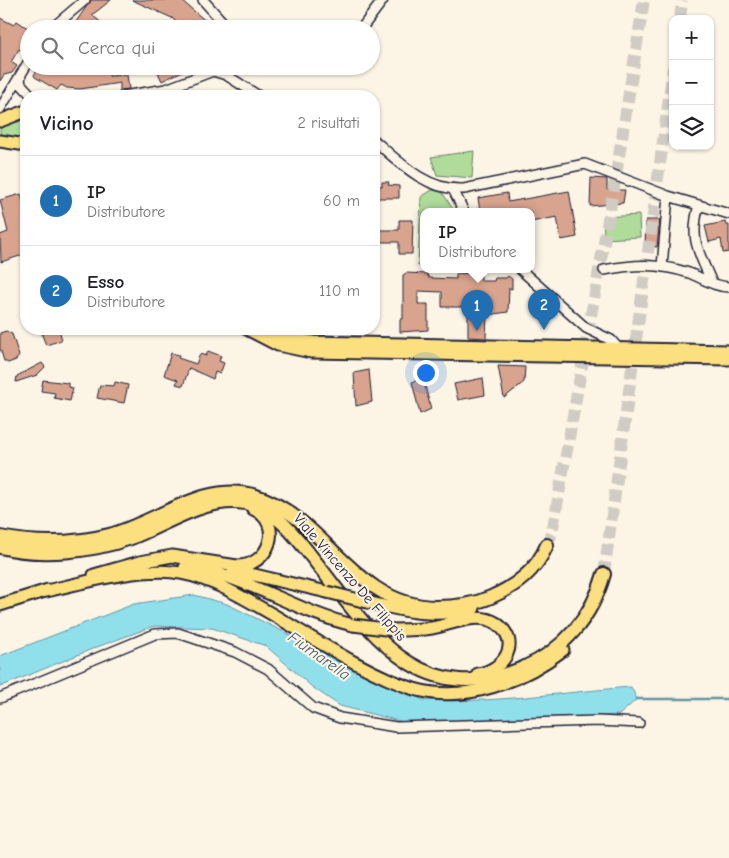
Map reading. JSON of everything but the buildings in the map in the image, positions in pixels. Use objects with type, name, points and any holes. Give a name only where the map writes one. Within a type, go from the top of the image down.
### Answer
[{"type":"highway","name":"Viale Vincenzo De Filippis","points":[[0,537],[38,542],[95,538],[126,530],[236,493],[254,495],[269,501],[293,517],[366,583],[397,600],[422,606],[458,606],[495,595],[523,579],[546,549]]},
{"type":"highway","name":"Viale Vincenzo De Filippis","points":[[0,547],[53,552],[98,547],[130,538],[203,503],[238,502],[260,507],[272,514],[289,530],[361,620],[385,646],[412,665],[443,677],[464,680],[484,679],[513,672],[539,660],[569,638],[595,601],[604,574]]},
{"type":"main road","points":[[0,121],[20,113]]},
{"type":"main road","points":[[0,141],[20,144]]},
{"type":"main road","points":[[259,335],[278,345],[311,352],[729,360]]},
{"type":"main road","points":[[277,335],[304,342],[729,351]]},
{"type":"main road","points":[[100,580],[123,572],[151,566],[205,570],[232,578],[326,617],[354,625],[393,630],[433,628],[483,618],[498,625],[507,639],[509,649],[506,658],[498,667],[477,674],[452,674],[414,660],[396,649],[382,635],[300,533],[279,512],[247,498],[203,503]]},
{"type":"main road","points":[[0,604],[140,562],[172,556],[243,567],[253,563],[266,552],[271,530],[261,514],[250,508],[203,503]]},
{"type":"main road","points":[[140,562],[196,563],[428,615],[467,610],[494,601],[515,589],[532,573],[546,549]]},
{"type":"main road","points":[[42,592],[100,580],[167,571],[195,576],[230,591],[372,670],[415,689],[449,692],[484,690],[532,672],[564,649],[575,638],[584,626],[595,601]]},
{"type":"street","points":[[62,20],[85,0]]},
{"type":"street","points":[[203,0],[221,20]]},
{"type":"street","points":[[367,20],[383,0]]},
{"type":"street","points":[[0,109],[20,75]]},
{"type":"street","points":[[21,75],[20,83],[26,90]]},
{"type":"street","points":[[161,90],[199,75]]},
{"type":"street","points":[[231,75],[251,90]]},
{"type":"street","points":[[380,145],[421,178],[453,189],[499,183],[585,164],[668,196],[729,214]]},
{"type":"street","points":[[453,189],[462,208]]},
{"type":"street","points":[[662,267],[668,196]]},
{"type":"street","points":[[699,205],[693,233],[712,283]]},
{"type":"street","points":[[604,270],[635,264],[662,267],[680,271],[718,287],[729,286]]},
{"type":"street","points":[[523,273],[586,328],[611,340],[619,349]]},
{"type":"street","points":[[0,698],[155,634],[178,633],[234,652],[268,669],[313,708],[340,718],[396,727],[598,720],[639,723]]},
{"type":"green space","points":[[20,117],[20,139],[0,136],[0,124]]},
{"type":"green space","points":[[474,151],[472,178],[437,175],[431,157]]},
{"type":"green space","points":[[432,190],[442,192],[452,208],[421,208],[421,197]]},
{"type":"green space","points":[[639,215],[640,237],[604,239],[603,217]]},
{"type":"green space","points":[[420,220],[420,266],[418,266]]},
{"type":"water","points":[[194,595],[227,604],[423,700],[500,699],[631,687],[637,699],[619,715],[467,723],[407,723],[340,706],[312,687],[266,646],[212,628],[154,626],[0,687],[0,656],[134,604]]},
{"type":"waterway","name":"Fiumarella","points":[[636,699],[729,699]]},
{"type":"tunnel","points":[[547,545],[552,533],[614,187],[644,0]]},
{"type":"tunnel","points":[[680,15],[682,0]]},
{"type":"tunnel","points":[[604,574],[669,97]]},
{"type":"place","name":"Esso","points":[[544,330]]},
{"type":"place","name":"IP","points":[[477,331]]}]
